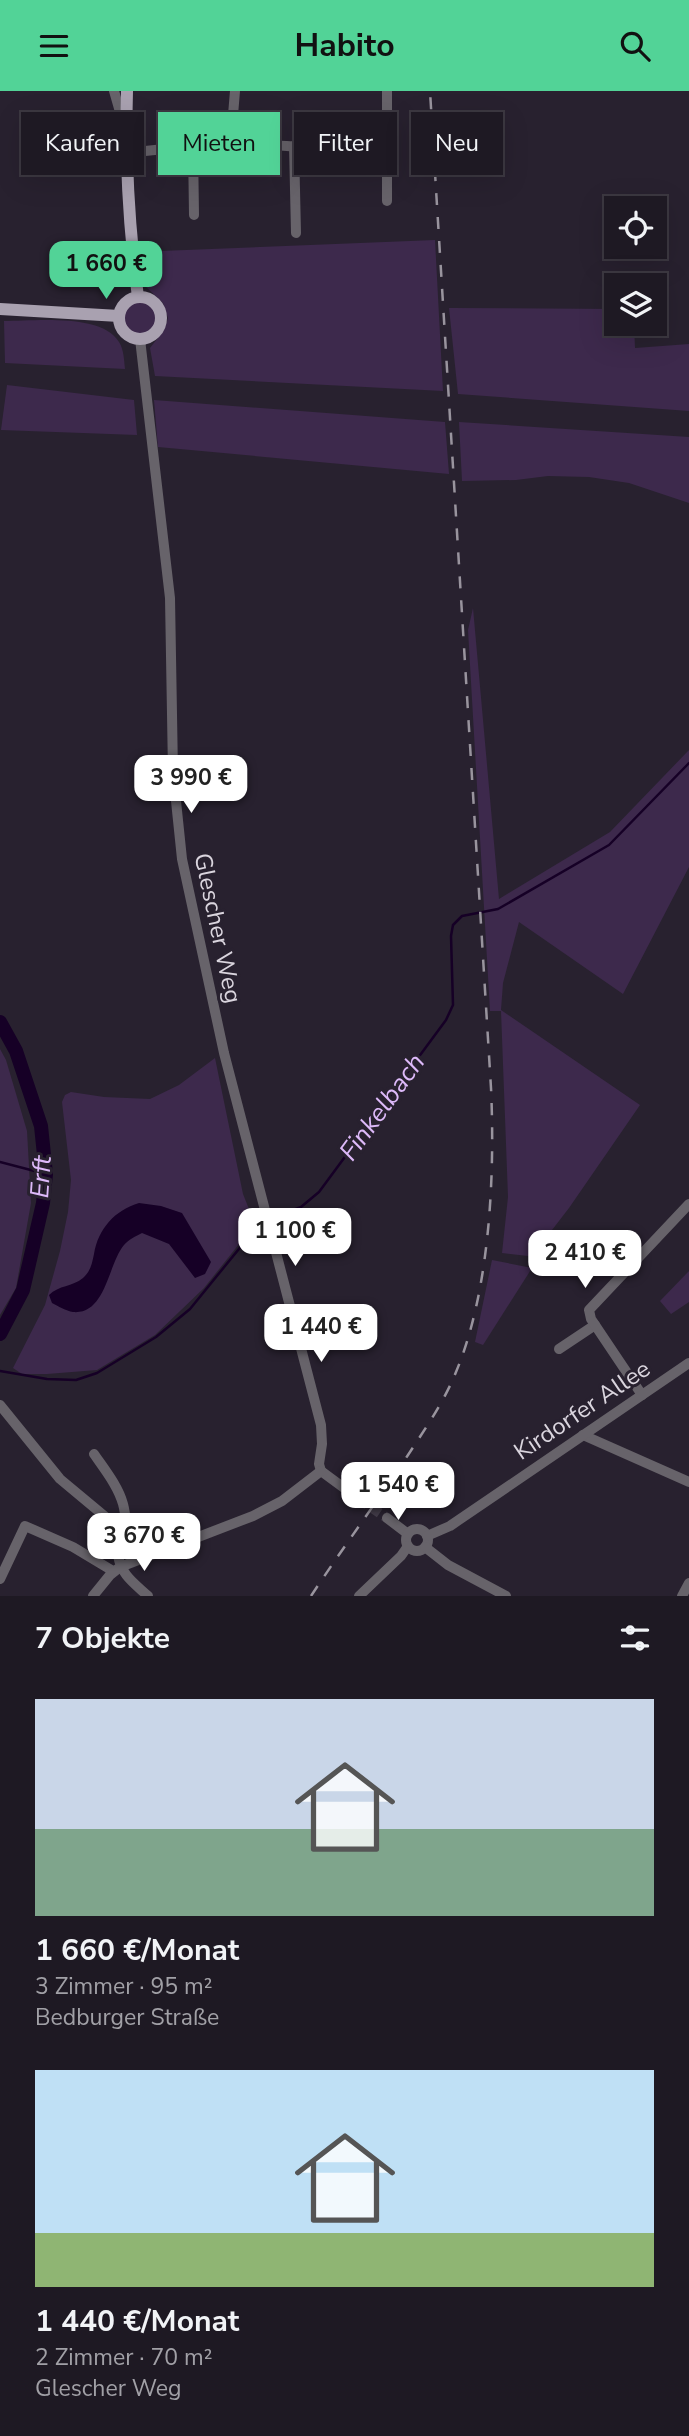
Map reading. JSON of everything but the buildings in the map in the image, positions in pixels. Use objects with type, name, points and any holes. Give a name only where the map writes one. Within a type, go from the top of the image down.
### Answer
[{"type":"main road","points":[[127,91],[127,111]]},
{"type":"main road","points":[[127,175],[129,221],[138,297]]},
{"type":"main road","points":[[138,297],[155,304],[161,317],[156,331],[140,339],[126,334],[119,323],[124,304],[138,297]]},
{"type":"main road","points":[[5,310],[119,316]]},
{"type":"street","points":[[114,91],[120,112],[127,111]]},
{"type":"street","points":[[233,112],[235,91]]},
{"type":"street","points":[[387,91],[387,112]]},
{"type":"street","points":[[280,145],[293,146],[296,233]]},
{"type":"street","points":[[193,175],[194,215]]},
{"type":"street","points":[[387,175],[387,201]]},
{"type":"street","name":"Glescher Weg","points":[[140,339],[151,415],[170,598],[173,772],[180,848],[219,1030],[321,1425],[321,1471]]},
{"type":"street","points":[[642,1395],[595,1325],[589,1310],[689,1204]]},
{"type":"street","points":[[559,1349],[595,1325]]},
{"type":"street","name":"Kirdorfer Allee","points":[[427,1536],[450,1526],[689,1363]]},
{"type":"street","points":[[0,1405],[60,1479],[126,1534]]},
{"type":"street","points":[[583,1435],[689,1482]]},
{"type":"street","points":[[94,1454],[120,1495],[127,1521],[126,1534],[131,1549],[118,1555],[116,1569]]},
{"type":"street","points":[[93,1596],[116,1569],[253,1516],[282,1501],[321,1471],[359,1499]]},
{"type":"street","points":[[387,1518],[408,1534]]},
{"type":"street","points":[[0,1579],[25,1526],[116,1569],[148,1596]]},
{"type":"street","points":[[419,1529],[427,1536],[425,1547],[417,1551],[408,1546],[408,1534],[412,1530],[419,1529]]},
{"type":"street","points":[[359,1596],[408,1546]]},
{"type":"street","points":[[425,1547],[448,1565],[506,1596]]},
{"type":"street","points":[[682,1596],[689,1583]]},
{"type":"shaded area","points":[[435,240],[443,391],[155,376],[150,348],[164,330],[168,318],[163,303],[145,286],[135,252]]},
{"type":"shaded area","points":[[140,302],[151,307],[156,318],[151,329],[140,334],[129,329],[124,318],[129,307]]},
{"type":"shaded area","points":[[449,308],[604,309],[604,336],[634,336],[635,348],[689,344],[689,411],[458,394]]},
{"type":"shaded area","points":[[49,320],[98,326],[119,342],[125,369],[5,363],[4,321]]},
{"type":"shaded area","points":[[7,385],[134,400],[137,435],[1,430]]},
{"type":"shaded area","points":[[154,400],[445,422],[449,474],[158,447]]},
{"type":"shaded area","points":[[459,422],[689,437],[689,503],[629,483],[589,477],[548,476],[516,480],[462,481]]},
{"type":"shaded area","points":[[473,608],[499,899],[610,832],[689,750],[689,867],[623,994],[519,922],[503,983],[501,1010],[640,1105],[569,1208],[535,1252],[528,1256],[502,1253],[508,1197],[501,1011],[490,1011],[468,630]]},
{"type":"shaded area","points":[[0,1049],[6,1060],[27,1131],[31,1203],[16,1288],[0,1315]]},
{"type":"shaded area","points":[[215,1058],[243,1194],[255,1224],[204,1288],[155,1335],[97,1370],[22,1374],[13,1368],[45,1305],[68,1212],[71,1180],[62,1102],[65,1095],[71,1092],[150,1099],[179,1085]]},
{"type":"shaded area","points":[[139,1203],[182,1213],[211,1262],[205,1274],[195,1278],[169,1244],[142,1233],[124,1245],[105,1287],[93,1305],[84,1311],[73,1312],[52,1303],[49,1295],[79,1281],[88,1273],[99,1236],[109,1222],[122,1210]]},
{"type":"shaded area","points":[[492,1260],[532,1268],[483,1345],[475,1342]]},
{"type":"shaded area","points":[[689,1271],[689,1302],[671,1314],[660,1301]]},
{"type":"waterway","name":"Finkelbach","points":[[272,1218],[301,1207],[319,1192],[446,1020],[453,1005],[453,925],[462,916],[498,909],[609,845],[689,763]]},
{"type":"waterway","name":"Erft","points":[[0,1022],[16,1051],[41,1126],[46,1174],[43,1203],[23,1290],[0,1334]]},
{"type":"waterway","points":[[0,1162],[46,1174]]},
{"type":"waterway","name":"Finkelbach","points":[[0,1371],[47,1379],[76,1380],[97,1373],[156,1337],[190,1309],[260,1223],[266,1221]]},
{"type":"tunnel","points":[[359,1499],[387,1518]]},
{"type":"railway","points":[[311,1596],[434,1415],[456,1372],[476,1306],[491,1195],[491,1088],[430,91]]}]
